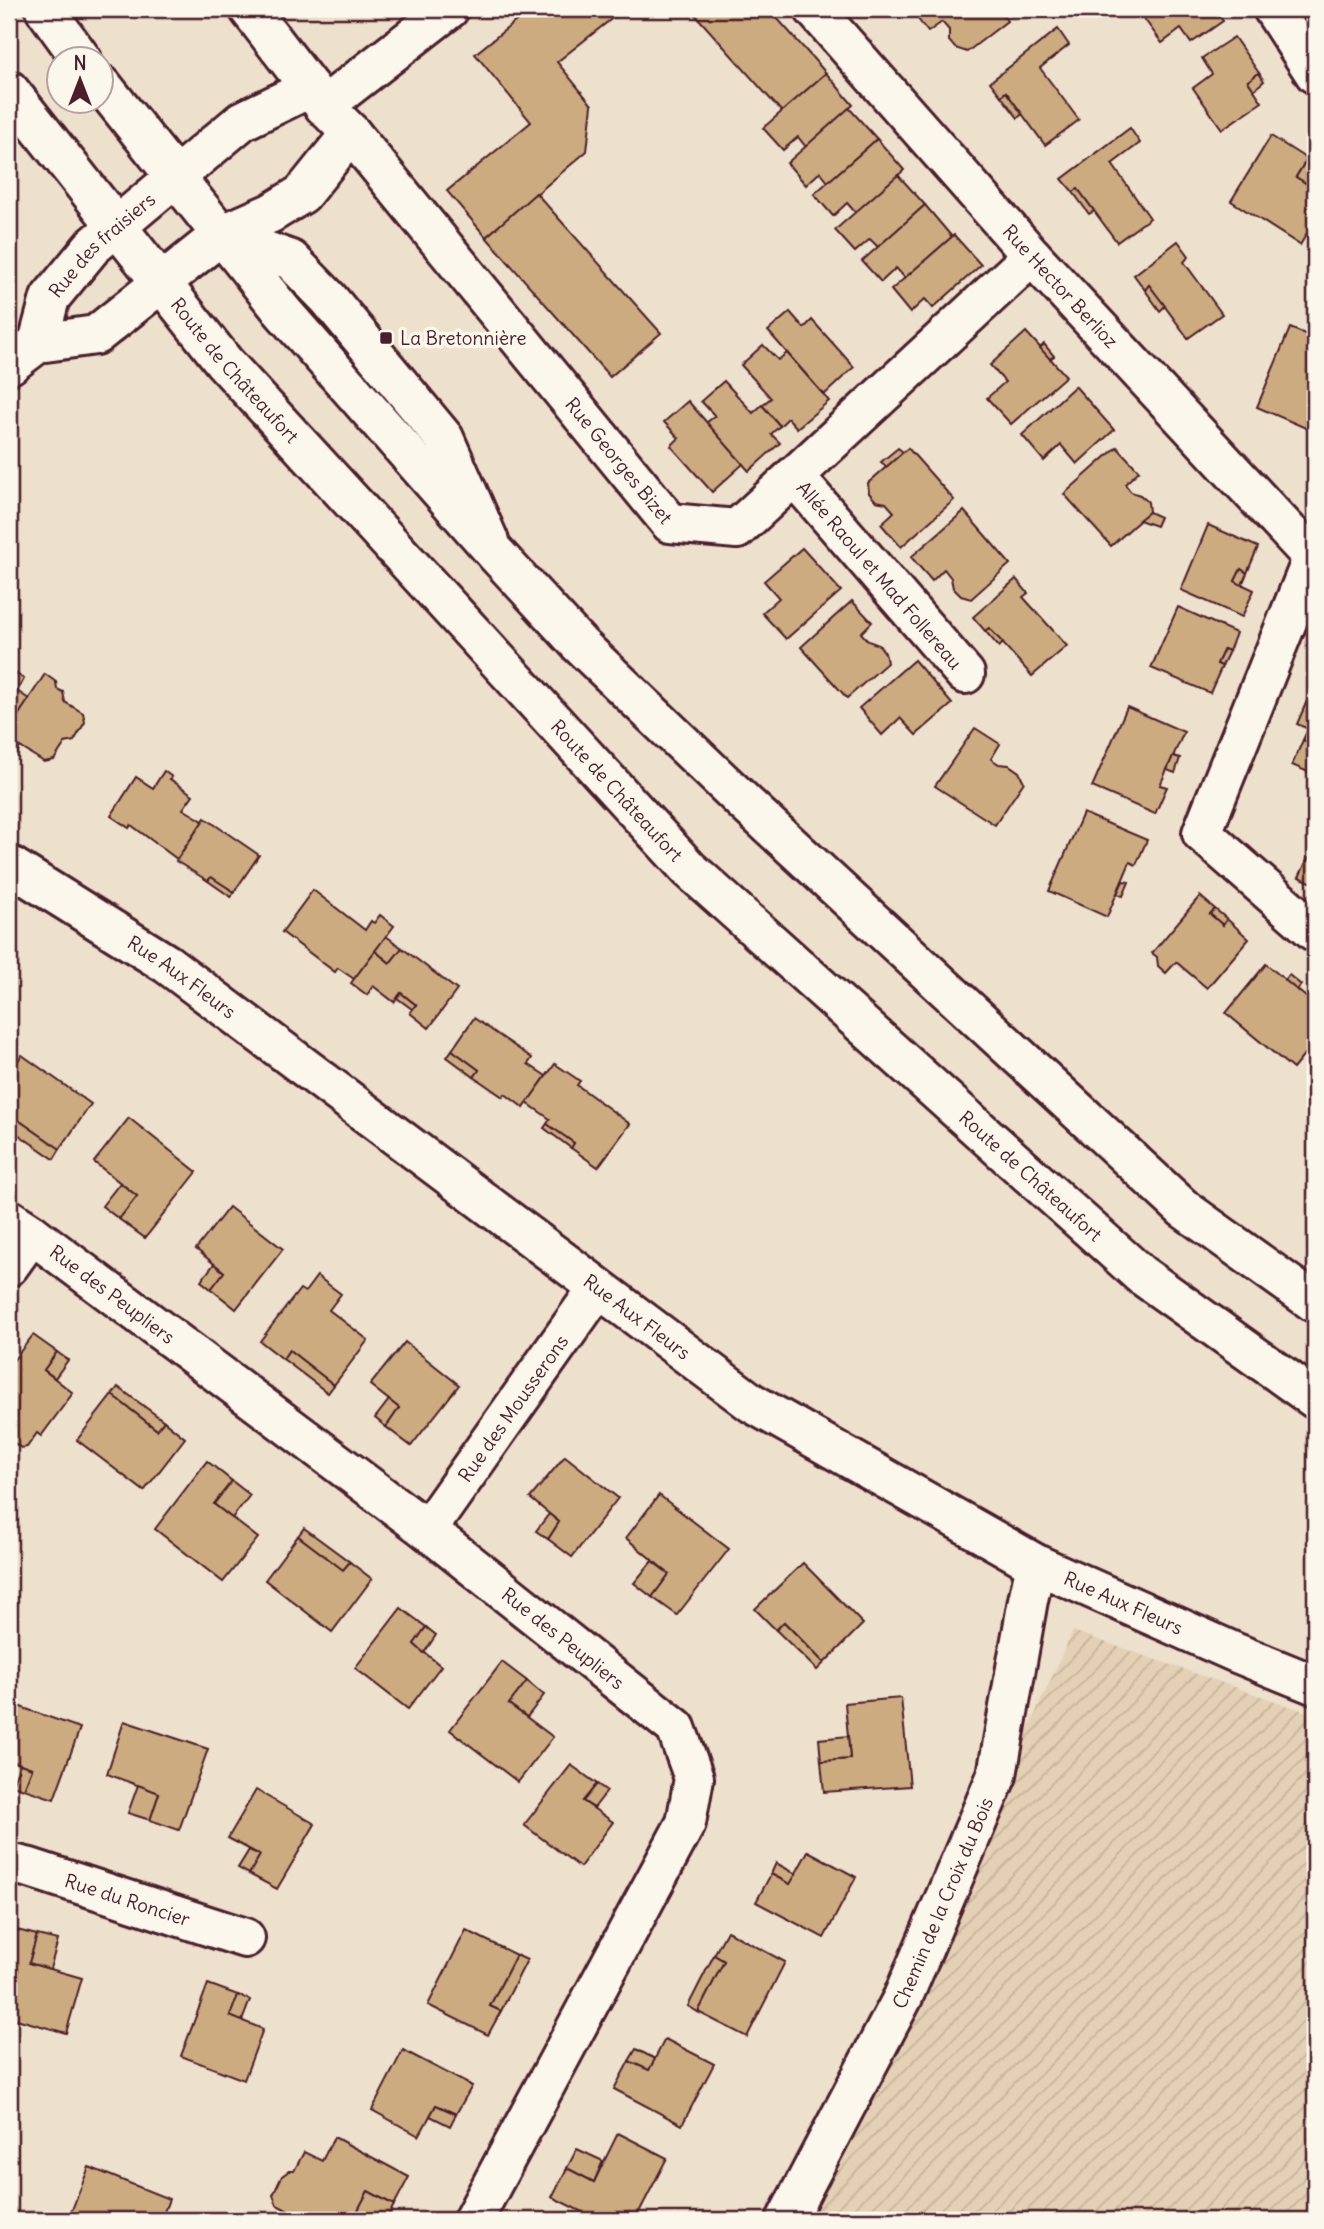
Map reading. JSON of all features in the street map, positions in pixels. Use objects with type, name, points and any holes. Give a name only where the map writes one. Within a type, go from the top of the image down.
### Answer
[{"type":"street","points":[[45,9],[72,46]]},
{"type":"street","name":"Rue Georges Bizet","points":[[248,9],[317,97],[351,133],[670,523],[737,529],[1032,256]]},
{"type":"street","name":"Rue des fraisiers","points":[[24,354],[50,298],[92,247],[210,145],[242,121],[317,97],[449,9]]},
{"type":"street","name":"Rue Hector Berlioz","points":[[814,9],[1032,256],[1314,556],[1202,833],[1315,932]]},
{"type":"street","points":[[1273,9],[1315,74]]},
{"type":"street","name":"Route de Châteaufort","points":[[9,90],[223,362],[689,869],[1140,1274],[1315,1399]]},
{"type":"street","points":[[116,103],[175,177],[209,245],[283,312],[495,553],[580,645],[747,806],[1184,1209],[1315,1303]]},
{"type":"street","name":"Rue des fraisiers","points":[[24,354],[96,335],[209,245],[302,194],[351,133]]},
{"type":"street","name":"Allée Raoul et Mad Follereau","points":[[794,476],[965,674]]},
{"type":"street","name":"Rue Aux Fleurs","points":[[9,865],[167,964],[752,1403],[1036,1564],[1315,1685]]},
{"type":"street","points":[[9,1266],[21,1226]]},
{"type":"street","name":"Rue des Peupliers","points":[[21,1226],[427,1530],[676,1728],[694,1778],[686,1823],[473,2220]]},
{"type":"street","name":"Rue des Mousserons","points":[[427,1530],[598,1288]]},
{"type":"street","name":"Chemin de la Croix du Bois","points":[[786,2220],[903,1997],[997,1775],[1036,1564]]},
{"type":"street","name":"Rue du Roncier","points":[[9,1863],[245,1938]]},
{"type":"shaded area","points":[[1073,1631],[1315,1715],[1315,2220],[804,2220]]},
{"type":"building","points":[[531,9],[624,9],[557,62],[592,105],[587,151],[486,237],[447,191],[531,122],[475,54]]},
{"type":"building","points":[[690,9],[769,9],[826,73],[782,112]]},
{"type":"building","points":[[910,9],[998,9],[1007,21],[967,52],[955,48],[949,41],[949,30],[942,22],[928,32]]},
{"type":"building","points":[[1137,9],[1215,9],[1223,21],[1191,43],[1181,29],[1162,43]]},
{"type":"building","points":[[1058,29],[1069,45],[1040,68],[1079,120],[1045,145],[1006,92],[1001,96],[990,82]]},
{"type":"building","points":[[1234,37],[1259,73],[1248,81],[1262,102],[1222,129],[1193,88],[1212,74],[1202,58]]},
{"type":"building","points":[[826,73],[853,105],[806,147],[798,137],[783,150],[763,128]]},
{"type":"building","points":[[1259,73],[1264,81],[1254,90],[1248,81]]},
{"type":"building","points":[[1006,92],[1022,114],[1018,118],[1001,96]]},
{"type":"building","points":[[849,108],[877,139],[828,182],[820,172],[806,185],[787,163]]},
{"type":"building","points":[[1130,128],[1140,143],[1112,164],[1150,218],[1117,242],[1078,189],[1073,192],[1062,179]]},
{"type":"building","points":[[1271,136],[1307,159],[1296,177],[1315,189],[1315,220],[1300,245],[1231,201]]},
{"type":"building","points":[[877,139],[904,170],[856,213],[847,203],[833,216],[814,194]]},
{"type":"building","points":[[1307,159],[1315,164],[1315,167],[1306,183],[1296,177]]},
{"type":"building","points":[[898,175],[925,205],[878,247],[870,239],[855,252],[835,230]]},
{"type":"building","points":[[1078,189],[1094,211],[1089,214],[1073,192]]},
{"type":"building","points":[[536,193],[661,333],[610,377],[486,237]]},
{"type":"building","points":[[925,205],[952,237],[905,278],[896,268],[881,282],[862,261]]},
{"type":"building","points":[[954,235],[981,265],[933,308],[925,299],[910,313],[891,290]]},
{"type":"building","points":[[1178,241],[1189,256],[1184,262],[1222,314],[1188,338],[1149,285],[1145,290],[1134,275]]},
{"type":"building","points":[[1149,285],[1165,306],[1160,311],[1145,290]]},
{"type":"building","points":[[790,312],[804,328],[812,320],[854,367],[824,395],[768,331]]},
{"type":"building","points":[[1290,328],[1315,338],[1315,432],[1257,407]]},
{"type":"building","points":[[1026,332],[1066,376],[1011,424],[987,398],[1005,382],[990,365]]},
{"type":"building","points":[[1044,344],[1054,356],[1050,359],[1040,348]]},
{"type":"building","points":[[763,345],[778,360],[787,353],[829,401],[797,428],[788,418],[780,426],[762,405],[771,398],[741,365]]},
{"type":"building","points":[[724,381],[753,413],[762,405],[780,426],[771,434],[780,443],[749,471],[706,423],[715,416],[701,401]]},
{"type":"building","points":[[1075,386],[1114,430],[1077,464],[1061,445],[1044,461],[1022,435]]},
{"type":"building","points":[[688,401],[743,464],[712,492],[671,446],[679,438],[664,422]]},
{"type":"building","points":[[1117,447],[1139,471],[1125,484],[1131,492],[1148,502],[1149,512],[1111,546],[1064,494]]},
{"type":"building","points":[[898,448],[903,452],[887,467],[881,462]]},
{"type":"building","points":[[908,448],[954,500],[901,547],[881,524],[894,512],[886,503],[876,501],[869,493],[868,483]]},
{"type":"building","points":[[964,511],[1010,564],[971,599],[961,596],[953,588],[951,578],[944,569],[932,581],[911,557]]},
{"type":"building","points":[[1149,512],[1160,517],[1156,526],[1139,520]]},
{"type":"building","points":[[1208,525],[1258,547],[1247,573],[1241,569],[1235,581],[1254,590],[1242,617],[1181,590]]},
{"type":"building","points":[[802,548],[841,591],[786,639],[762,613],[779,598],[764,581]]},
{"type":"building","points":[[1241,569],[1247,573],[1242,585],[1235,581]]},
{"type":"building","points":[[1016,579],[1028,593],[1023,597],[1067,646],[1032,676],[989,628],[985,631],[973,617]]},
{"type":"building","points":[[852,601],[872,622],[861,633],[868,641],[879,645],[885,653],[887,663],[847,698],[801,647]]},
{"type":"building","points":[[1178,607],[1236,633],[1229,651],[1224,649],[1217,664],[1222,666],[1210,693],[1151,668]]},
{"type":"building","points":[[989,628],[1003,643],[999,647],[985,631]]},
{"type":"building","points":[[1224,649],[1229,651],[1222,666],[1217,664]]},
{"type":"building","points":[[914,660],[952,704],[916,735],[900,718],[882,735],[859,708]]},
{"type":"building","points":[[9,669],[24,679],[9,705]]},
{"type":"building","points":[[45,674],[56,682],[57,689],[63,692],[65,702],[83,713],[85,722],[74,741],[65,743],[54,760],[44,762],[20,747],[16,755],[9,751],[9,729]]},
{"type":"building","points":[[17,691],[29,699],[9,729],[9,705]]},
{"type":"building","points":[[1309,696],[1315,699],[1315,732],[1297,724]]},
{"type":"building","points":[[1127,707],[1184,732],[1160,785],[1167,787],[1155,814],[1092,787]]},
{"type":"building","points":[[975,728],[1000,744],[991,759],[999,764],[1009,765],[1019,772],[1024,782],[995,825],[935,786]]},
{"type":"building","points":[[1308,729],[1315,732],[1311,743],[1303,740]]},
{"type":"building","points":[[1315,733],[1315,775],[1292,765],[1303,740],[1311,743]]},
{"type":"building","points":[[1173,756],[1180,758],[1175,773],[1167,770]]},
{"type":"building","points":[[164,771],[172,777],[170,779],[193,795],[183,809],[203,821],[177,859],[131,825],[129,828],[111,816],[136,777],[153,788]]},
{"type":"building","points":[[1083,813],[1147,840],[1136,865],[1130,862],[1107,917],[1049,891]]},
{"type":"building","points":[[205,818],[259,855],[234,892],[211,877],[208,881],[176,861]]},
{"type":"building","points":[[1308,858],[1315,859],[1315,884],[1299,877]]},
{"type":"building","points":[[211,877],[234,892],[231,897],[208,881]]},
{"type":"building","points":[[1123,881],[1129,882],[1123,896],[1117,894]]},
{"type":"building","points":[[313,890],[365,930],[371,921],[374,923],[380,915],[394,926],[354,979],[338,968],[335,972],[282,932]]},
{"type":"building","points":[[1200,896],[1215,909],[1210,914],[1223,925],[1227,919],[1249,939],[1207,988],[1176,962],[1166,973],[1158,966],[1157,957],[1152,953]]},
{"type":"building","points":[[1215,909],[1227,919],[1223,925],[1210,914]]},
{"type":"building","points":[[386,936],[402,948],[390,963],[375,951]]},
{"type":"building","points":[[402,948],[457,990],[429,1028],[410,1013],[416,1005],[401,993],[394,1002],[373,986],[367,995],[351,983],[375,951],[390,963]]},
{"type":"building","points":[[1266,964],[1312,1002],[1315,997],[1315,1042],[1293,1069],[1226,1013]]},
{"type":"building","points":[[1289,975],[1301,985],[1297,990],[1285,980]]},
{"type":"building","points":[[401,993],[416,1005],[412,1009],[397,998]]},
{"type":"building","points":[[474,1018],[532,1058],[528,1064],[546,1076],[524,1108],[474,1077],[479,1070],[452,1050]]},
{"type":"building","points":[[452,1050],[479,1070],[474,1077],[447,1057]]},
{"type":"building","points":[[22,1055],[91,1104],[60,1149],[14,1117],[9,1124],[9,1074]]},
{"type":"building","points":[[555,1064],[580,1081],[577,1085],[630,1124],[598,1167],[571,1148],[574,1143],[547,1124],[550,1119],[527,1103]]},
{"type":"building","points":[[14,1117],[60,1149],[54,1159],[9,1128]]},
{"type":"building","points":[[129,1118],[197,1172],[145,1238],[119,1219],[137,1196],[94,1162]]},
{"type":"building","points":[[547,1124],[574,1143],[571,1148],[544,1128]]},
{"type":"building","points":[[120,1183],[137,1196],[119,1219],[102,1206]]},
{"type":"building","points":[[229,1207],[283,1249],[236,1309],[211,1289],[224,1272],[196,1249]]},
{"type":"building","points":[[214,1264],[224,1272],[211,1289],[201,1281]]},
{"type":"building","points":[[317,1276],[341,1294],[329,1310],[368,1340],[334,1385],[289,1350],[283,1359],[260,1341],[300,1289],[305,1292]]},
{"type":"building","points":[[33,1335],[57,1352],[44,1370],[73,1393],[41,1436],[37,1433],[27,1447],[21,1448],[9,1439],[9,1366]]},
{"type":"building","points":[[405,1342],[459,1385],[411,1446],[386,1427],[399,1408],[370,1385]]},
{"type":"building","points":[[289,1350],[334,1385],[328,1393],[283,1359]]},
{"type":"building","points":[[57,1352],[68,1360],[55,1378],[44,1370]]},
{"type":"building","points":[[118,1387],[164,1421],[157,1430],[112,1395]]},
{"type":"building","points":[[112,1395],[157,1430],[164,1421],[185,1438],[144,1491],[77,1440]]},
{"type":"building","points":[[389,1400],[399,1408],[386,1427],[375,1418]]},
{"type":"building","points":[[565,1456],[618,1498],[572,1557],[548,1539],[559,1522],[530,1498]]},
{"type":"building","points":[[207,1461],[232,1481],[214,1504],[258,1538],[223,1582],[155,1529]]},
{"type":"building","points":[[232,1481],[250,1495],[232,1518],[214,1504]]},
{"type":"building","points":[[659,1495],[729,1549],[677,1615],[652,1597],[669,1574],[626,1538]]},
{"type":"building","points":[[549,1514],[559,1522],[548,1539],[536,1531]]},
{"type":"building","points":[[304,1528],[350,1562],[343,1570],[298,1536]]},
{"type":"building","points":[[298,1536],[343,1570],[350,1562],[372,1579],[332,1632],[265,1580]]},
{"type":"building","points":[[652,1561],[669,1574],[652,1597],[634,1583]]},
{"type":"building","points":[[803,1563],[863,1624],[824,1663],[784,1622],[776,1630],[755,1609]]},
{"type":"building","points":[[401,1608],[426,1627],[414,1644],[441,1666],[408,1709],[355,1668]]},
{"type":"building","points":[[784,1622],[824,1663],[817,1670],[776,1630]]},
{"type":"building","points":[[426,1627],[436,1635],[424,1653],[414,1644]]},
{"type":"building","points":[[502,1662],[527,1681],[509,1704],[553,1737],[518,1782],[450,1730]]},
{"type":"building","points":[[527,1681],[544,1695],[527,1717],[509,1704]]},
{"type":"building","points":[[901,1698],[910,1786],[824,1792],[821,1761],[850,1759],[845,1703]]},
{"type":"building","points":[[15,1705],[80,1728],[54,1799],[24,1789],[32,1768],[9,1760],[9,1723]]},
{"type":"building","points":[[124,1721],[208,1749],[179,1830],[150,1820],[159,1793],[107,1774]]},
{"type":"building","points":[[848,1736],[850,1759],[821,1761],[819,1739]]},
{"type":"building","points":[[20,1764],[32,1768],[24,1789],[12,1785]]},
{"type":"building","points":[[571,1765],[597,1784],[583,1801],[613,1822],[580,1867],[524,1825]]},
{"type":"building","points":[[597,1784],[607,1791],[594,1808],[583,1801]]},
{"type":"building","points":[[138,1785],[159,1793],[150,1820],[128,1813]]},
{"type":"building","points":[[256,1790],[315,1824],[277,1889],[249,1874],[260,1855],[228,1838]]},
{"type":"building","points":[[249,1850],[260,1855],[249,1874],[238,1868]]},
{"type":"building","points":[[808,1851],[856,1877],[824,1938],[756,1902],[771,1874],[790,1884]]},
{"type":"building","points":[[776,1863],[796,1874],[790,1884],[771,1874]]},
{"type":"building","points":[[9,1928],[37,1935],[29,1963],[82,1978],[66,2033],[9,2017]]},
{"type":"building","points":[[466,1930],[516,1955],[490,2006],[501,2011],[488,2035],[428,2005]]},
{"type":"building","points":[[727,1931],[785,1962],[747,2037],[698,2012],[724,1961],[714,1955]]},
{"type":"building","points":[[37,1935],[58,1940],[50,1969],[29,1963]]},
{"type":"building","points":[[516,1955],[527,1960],[501,2011],[490,2006]]},
{"type":"building","points":[[714,1955],[724,1961],[698,2012],[688,2006]]},
{"type":"building","points":[[208,1984],[238,1995],[230,2016],[263,2029],[244,2080],[181,2056]]},
{"type":"building","points":[[238,1995],[250,2000],[242,2021],[230,2016]]},
{"type":"building","points":[[665,2039],[714,2064],[682,2125],[614,2089],[629,2061],[649,2070]]},
{"type":"building","points":[[636,2049],[655,2059],[649,2070],[629,2061]]},
{"type":"building","points":[[403,2050],[472,2086],[456,2114],[436,2105],[419,2136],[372,2110]]},
{"type":"building","points":[[436,2105],[456,2114],[450,2126],[430,2116]]},
{"type":"building","points":[[618,2133],[667,2158],[635,2220],[598,2220],[552,2197],[567,2168],[594,2182]]},
{"type":"building","points":[[334,2137],[409,2177],[394,2205],[368,2191],[353,2220],[306,2220],[277,2205],[273,2195],[282,2176],[294,2171],[304,2152],[322,2161]]},
{"type":"building","points":[[577,2149],[603,2161],[594,2182],[567,2168]]},
{"type":"building","points":[[89,2167],[169,2199],[161,2220],[68,2220]]},
{"type":"building","points":[[368,2191],[394,2205],[386,2220],[378,2220],[358,2210]]},
{"type":"place","name":"La Bretonnière","points":[[386,338]]}]
